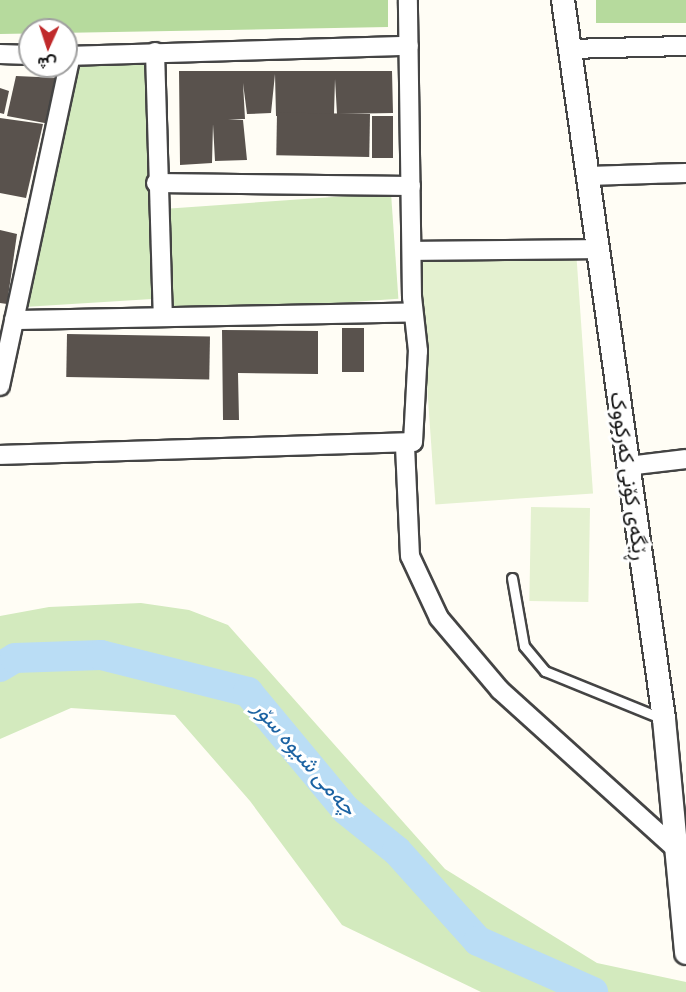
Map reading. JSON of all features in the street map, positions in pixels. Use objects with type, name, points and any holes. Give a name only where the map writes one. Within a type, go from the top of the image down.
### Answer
[{"type":"street","points":[[0,455],[405,446],[416,438],[418,351],[413,312],[408,0]]},
{"type":"street","name":"ڕێگەی کۆنی کەرکووک","points":[[563,0],[627,466],[680,816],[683,928],[686,952]]},
{"type":"street","points":[[569,49],[686,45]]},
{"type":"street","points":[[78,56],[409,46]]},
{"type":"street","points":[[155,52],[156,183],[163,316]]},
{"type":"street","points":[[0,54],[18,55]]},
{"type":"street","points":[[0,387],[64,78]]},
{"type":"street","points":[[588,176],[686,173]]},
{"type":"street","points":[[156,183],[411,186]]},
{"type":"street","points":[[413,251],[597,249]]},
{"type":"street","points":[[14,320],[413,312]]},
{"type":"street","points":[[405,446],[408,539],[429,604],[500,690],[681,850]]},
{"type":"street","points":[[627,466],[686,459]]},
{"type":"lane","points":[[512,578],[524,646],[545,671],[664,719]]},
{"type":"green space","points":[[0,0],[388,0],[388,27],[78,33],[78,18],[18,18],[18,34],[0,34]]},
{"type":"green space","points":[[596,0],[686,0],[686,23],[596,23]]},
{"type":"green space","points":[[78,63],[148,65],[152,299],[24,307],[66,78],[78,78]]},
{"type":"green space","points":[[391,193],[398,299],[174,314],[167,209]]},
{"type":"green space","points":[[576,250],[593,493],[435,504],[418,261]]},
{"type":"green space","points":[[531,507],[590,508],[588,602],[529,601]]},
{"type":"green space","points":[[141,603],[189,610],[228,625],[445,869],[597,963],[686,982],[686,992],[481,992],[342,925],[250,801],[175,715],[71,708],[0,739],[0,616],[49,607]]},
{"type":"building","points":[[179,71],[392,71],[393,113],[337,114],[335,79],[334,114],[276,116],[275,74],[271,113],[247,114],[243,83],[245,119],[228,119],[243,120],[247,160],[215,161],[213,124],[212,163],[180,165]]},
{"type":"building","points":[[16,76],[18,78],[60,78],[50,124],[7,116]]},
{"type":"building","points":[[0,88],[9,91],[4,114],[0,113]]},
{"type":"building","points":[[277,112],[370,114],[369,157],[276,155]]},
{"type":"building","points":[[372,116],[393,116],[393,158],[372,158]]},
{"type":"building","points":[[0,118],[43,124],[26,198],[0,193]]},
{"type":"building","points":[[0,230],[17,234],[7,304],[0,303]]},
{"type":"building","points":[[342,328],[364,328],[364,372],[342,372]]},
{"type":"building","points":[[222,330],[318,331],[318,374],[238,373],[239,420],[223,420]]},
{"type":"building","points":[[67,334],[210,336],[209,379],[66,377]]},
{"type":"waterway","name":"چەمی شیوە سۆر","points":[[0,667],[15,658],[101,655],[248,692],[346,810],[397,851],[478,941],[593,992]]}]
